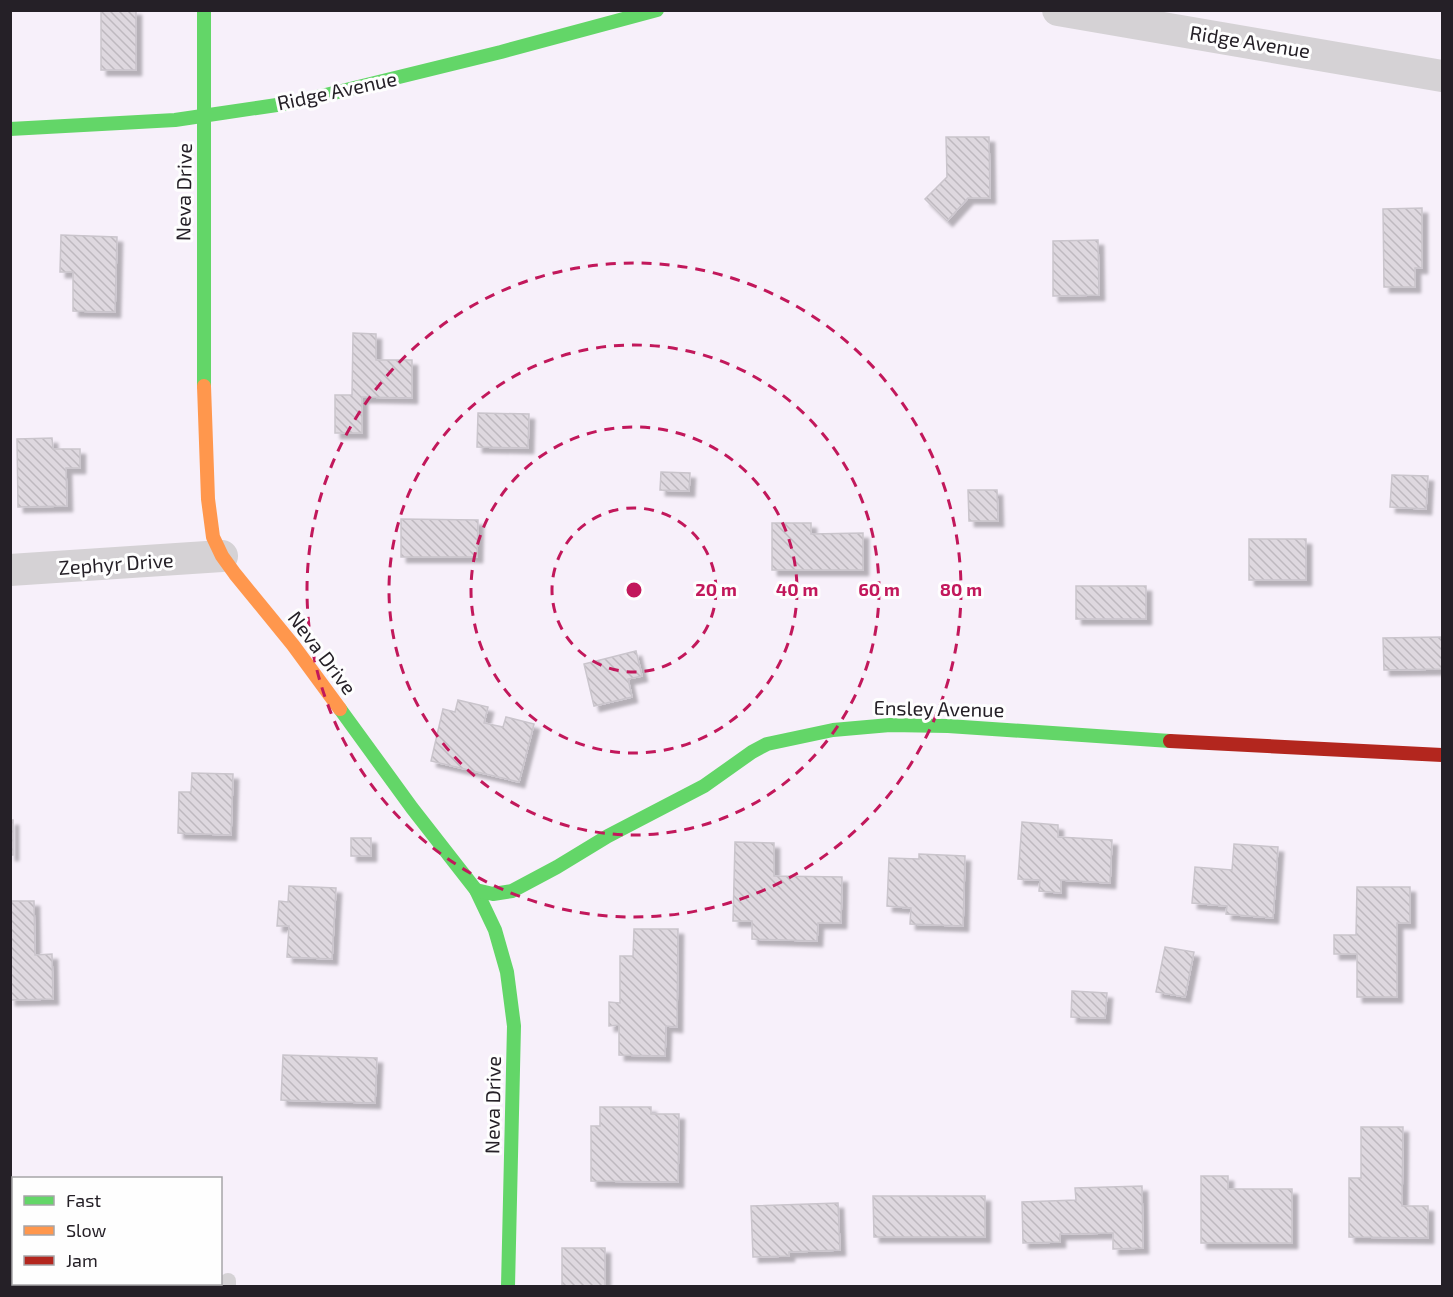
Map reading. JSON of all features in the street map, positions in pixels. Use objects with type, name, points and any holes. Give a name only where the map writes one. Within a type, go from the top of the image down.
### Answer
[{"type":"street","name":"Neva Drive","points":[[204,10],[204,414],[213,537],[222,556],[293,645],[412,808],[476,890],[495,930],[507,972],[514,1026],[508,1287]]},
{"type":"street","name":"Ridge Avenue","points":[[10,129],[205,117],[297,102],[657,10]]},
{"type":"street","name":"Ridge Avenue","points":[[1058,10],[1443,76]]},
{"type":"street","name":"Zephyr Drive","points":[[10,570],[222,556]]},
{"type":"street","name":"Ensley Avenue","points":[[476,890],[493,894],[512,891],[608,836],[704,786],[767,744],[833,730],[890,725],[948,726],[1155,740],[1443,755]]},
{"type":"building","points":[[101,10],[136,10],[136,70],[101,70]]},
{"type":"building","points":[[946,137],[989,137],[990,198],[968,198],[947,221],[925,199],[947,177]]},
{"type":"building","points":[[1422,208],[1422,268],[1415,268],[1415,287],[1384,287],[1383,209]]},
{"type":"building","points":[[61,235],[117,237],[115,312],[73,311],[73,272],[60,272]]},
{"type":"building","points":[[1098,240],[1099,295],[1053,296],[1053,241]]},
{"type":"building","points":[[353,333],[376,334],[376,360],[412,360],[412,398],[362,397],[362,433],[335,433],[335,395],[352,395]]},
{"type":"building","points":[[478,413],[529,414],[528,448],[477,447]]},
{"type":"building","points":[[52,438],[53,449],[80,449],[80,468],[66,468],[67,506],[18,507],[17,439]]},
{"type":"building","points":[[661,472],[690,473],[689,491],[660,490]]},
{"type":"building","points":[[1392,475],[1428,476],[1426,509],[1390,507]]},
{"type":"building","points":[[968,490],[997,490],[998,521],[969,521]]},
{"type":"building","points":[[401,519],[478,520],[477,557],[401,557]]},
{"type":"building","points":[[772,523],[811,523],[811,534],[863,533],[863,570],[772,570]]},
{"type":"building","points":[[1249,539],[1306,539],[1306,580],[1249,580]]},
{"type":"building","points":[[1076,586],[1146,586],[1146,619],[1076,619]]},
{"type":"building","points":[[1442,637],[1442,669],[1384,670],[1383,638]]},
{"type":"building","points":[[636,651],[642,676],[628,679],[632,697],[594,706],[584,664]]},
{"type":"building","points":[[458,700],[488,707],[484,723],[503,727],[506,717],[534,724],[519,782],[431,761],[443,709],[455,712]]},
{"type":"building","points":[[192,773],[233,774],[231,835],[178,833],[179,792],[191,792]]},
{"type":"building","points":[[10,820],[13,820],[13,855],[10,855]]},
{"type":"building","points":[[1022,822],[1058,825],[1058,837],[1112,840],[1110,883],[1061,880],[1061,893],[1039,891],[1040,880],[1018,879]]},
{"type":"building","points":[[351,838],[371,838],[371,856],[351,856]]},
{"type":"building","points":[[735,842],[774,843],[774,876],[842,877],[841,923],[818,923],[817,941],[752,939],[752,921],[733,921]]},
{"type":"building","points":[[1234,844],[1278,847],[1273,918],[1226,914],[1227,906],[1192,903],[1195,867],[1232,870]]},
{"type":"building","points":[[919,854],[965,856],[963,926],[910,924],[911,908],[887,906],[889,858],[919,859]]},
{"type":"building","points":[[289,886],[336,888],[332,959],[287,957],[289,926],[277,926],[279,901],[288,902]]},
{"type":"building","points":[[1357,887],[1410,887],[1410,923],[1397,923],[1397,997],[1357,997],[1357,954],[1334,954],[1334,935],[1356,935]]},
{"type":"building","points":[[10,901],[34,901],[35,955],[52,954],[53,999],[10,1000]]},
{"type":"building","points":[[634,929],[678,929],[677,1027],[666,1026],[665,1056],[619,1055],[619,1025],[609,1026],[609,1002],[620,1003],[620,956],[633,956]]},
{"type":"building","points":[[1165,947],[1194,952],[1185,997],[1156,992]]},
{"type":"building","points":[[1072,991],[1107,993],[1105,1018],[1071,1017]]},
{"type":"building","points":[[283,1055],[377,1058],[375,1103],[281,1100]]},
{"type":"building","points":[[600,1107],[651,1107],[651,1114],[679,1114],[678,1182],[591,1181],[591,1126],[600,1126]]},
{"type":"building","points":[[1361,1127],[1403,1127],[1402,1206],[1428,1206],[1428,1238],[1349,1237],[1349,1178],[1361,1178]]},
{"type":"building","points":[[1201,1176],[1228,1176],[1228,1189],[1292,1189],[1292,1243],[1201,1243]]},
{"type":"building","points":[[1142,1186],[1143,1248],[1113,1249],[1113,1233],[1060,1234],[1060,1242],[1023,1243],[1022,1202],[1076,1200],[1075,1188]]},
{"type":"building","points":[[873,1196],[985,1196],[985,1237],[874,1237]]},
{"type":"building","points":[[838,1203],[840,1250],[789,1252],[789,1256],[753,1257],[751,1206]]},
{"type":"building","points":[[562,1248],[605,1248],[605,1286],[562,1286]]},
{"type":"building","points":[[118,1285],[217,1285],[217,1286]]},
{"type":"traffic: fast","points":[[204,10],[204,386]]},
{"type":"traffic: fast","points":[[10,129],[175,120],[297,102],[501,52],[657,10]]},
{"type":"traffic: fast","points":[[340,709],[412,808],[476,890],[495,930],[507,972],[514,1026],[508,1286]]},
{"type":"traffic: fast","points":[[476,890],[493,894],[512,891],[608,836],[704,786],[767,744],[833,730],[890,725],[948,726],[1170,741]]},
{"type":"traffic: slow","points":[[204,386],[208,499],[213,537],[222,556],[235,574],[293,645],[340,709]]},
{"type":"traffic: jam","points":[[1170,741],[1442,755]]}]
